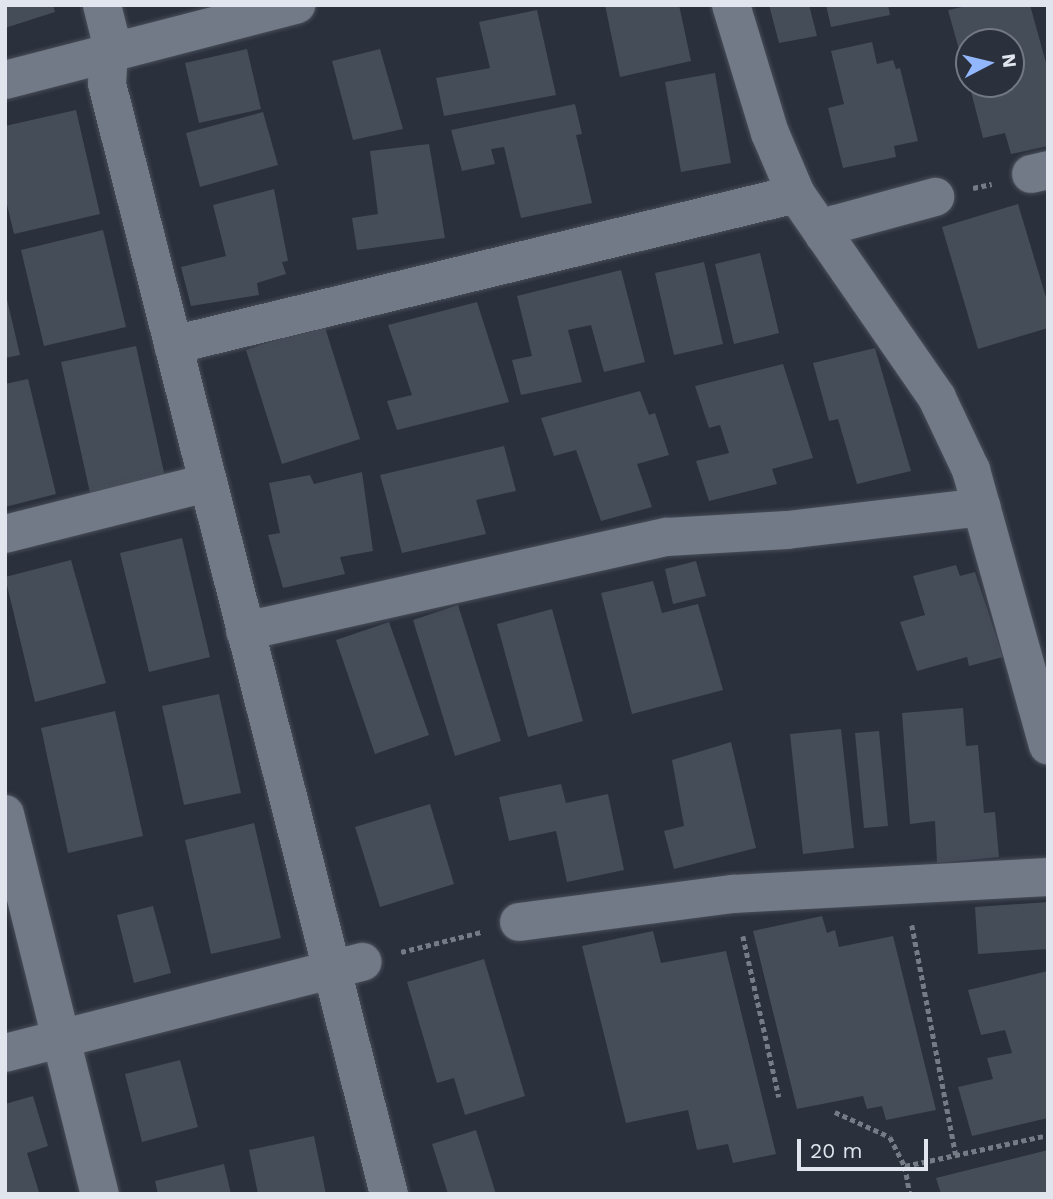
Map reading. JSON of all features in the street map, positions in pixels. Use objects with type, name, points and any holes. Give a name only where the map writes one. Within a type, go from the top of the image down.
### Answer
[{"type":"street","points":[[102,5],[109,54],[107,84],[245,631],[347,966],[390,1194]]},
{"type":"street","points":[[5,80],[296,5]]},
{"type":"street","points":[[731,5],[770,133],[796,194],[937,398],[971,470],[1048,745]]},
{"type":"street","points":[[173,345],[796,194]]},
{"type":"street","points":[[824,235],[836,224],[934,197]]},
{"type":"street","points":[[5,534],[207,482]]},
{"type":"street","points":[[245,631],[667,537],[788,530],[982,508]]},
{"type":"street","points":[[5,814],[100,1194]]},
{"type":"street","points":[[519,922],[733,894],[1048,877]]},
{"type":"street","points":[[5,1053],[347,966]]},
{"type":"path","points":[[934,197],[1039,172]]},
{"type":"path","points":[[904,885],[956,1155]]},
{"type":"path","points":[[733,894],[779,1097]]},
{"type":"path","points":[[347,966],[519,922]]},
{"type":"path","points":[[835,1112],[890,1137],[905,1166],[910,1194]]},
{"type":"path","points":[[905,1166],[1048,1135]]},
{"type":"building","points":[[5,5],[53,5],[55,12],[5,28]]},
{"type":"building","points":[[605,5],[679,5],[691,61],[620,77]]},
{"type":"building","points":[[769,5],[809,5],[817,36],[779,43]]},
{"type":"building","points":[[826,5],[888,5],[890,15],[831,27]]},
{"type":"building","points":[[971,5],[1030,5],[1048,70],[1048,146],[1011,154],[1005,133],[983,138],[973,98],[1025,98],[1025,28],[955,28],[955,35],[948,10]]},
{"type":"building","points":[[537,10],[556,95],[444,116],[436,78],[490,68],[479,22]]},
{"type":"building","points":[[872,42],[877,64],[893,60],[896,69],[900,68],[918,141],[894,146],[896,157],[843,168],[828,108],[844,104],[831,51]]},
{"type":"building","points":[[247,49],[261,109],[199,123],[185,63]]},
{"type":"building","points":[[380,49],[403,129],[353,140],[332,61]]},
{"type":"building","points":[[715,73],[731,163],[681,172],[665,82]]},
{"type":"building","points":[[575,104],[582,134],[576,135],[592,203],[521,218],[504,147],[491,149],[495,164],[462,171],[451,130]]},
{"type":"building","points":[[76,110],[100,214],[14,234],[5,196],[5,126]]},
{"type":"building","points":[[263,112],[278,165],[200,187],[186,133]]},
{"type":"building","points":[[429,144],[445,238],[357,250],[352,218],[378,214],[370,151]]},
{"type":"building","points":[[274,189],[288,261],[282,262],[286,274],[257,283],[259,295],[191,306],[181,267],[226,256],[213,205]]},
{"type":"building","points":[[1018,204],[1048,304],[1048,328],[978,349],[942,227]]},
{"type":"building","points":[[103,230],[126,327],[44,346],[21,250]]},
{"type":"building","points":[[760,253],[779,333],[734,344],[715,264]]},
{"type":"building","points":[[704,262],[723,344],[674,355],[655,273]]},
{"type":"building","points":[[621,270],[645,362],[604,372],[591,325],[568,330],[582,382],[521,395],[512,360],[532,356],[517,296]]},
{"type":"building","points":[[5,291],[20,355],[5,358]]},
{"type":"building","points":[[477,302],[509,402],[397,430],[387,401],[412,395],[388,325]]},
{"type":"building","points":[[324,324],[360,439],[282,464],[246,350]]},
{"type":"building","points":[[136,346],[165,477],[90,493],[61,362]]},
{"type":"building","points":[[875,348],[911,471],[857,484],[838,419],[829,421],[813,363]]},
{"type":"building","points":[[783,364],[813,458],[772,469],[777,484],[709,501],[696,461],[729,453],[720,425],[709,428],[695,386]]},
{"type":"building","points":[[28,379],[56,494],[5,507],[5,384]]},
{"type":"building","points":[[640,391],[649,415],[655,413],[669,455],[637,464],[652,507],[601,521],[576,450],[554,456],[541,418]]},
{"type":"building","points":[[504,446],[516,491],[476,500],[486,534],[402,553],[380,475]]},
{"type":"building","points":[[362,472],[373,551],[340,557],[345,574],[283,588],[268,535],[280,533],[269,483],[310,475],[314,484]]},
{"type":"building","points":[[182,538],[210,657],[149,672],[120,553]]},
{"type":"building","points":[[71,560],[106,683],[35,702],[5,577]]},
{"type":"building","points":[[696,561],[706,596],[673,604],[665,569]]},
{"type":"building","points":[[956,565],[960,576],[975,572],[1003,657],[969,666],[967,657],[917,671],[900,622],[925,615],[913,576]]},
{"type":"building","points":[[653,581],[662,613],[698,604],[723,690],[632,714],[601,593]]},
{"type":"building","points":[[458,605],[501,741],[455,756],[413,620]]},
{"type":"building","points":[[552,609],[583,721],[528,737],[497,624]]},
{"type":"building","points":[[389,622],[429,735],[375,754],[336,640]]},
{"type":"building","points":[[219,694],[241,793],[184,805],[162,706]]},
{"type":"building","points":[[963,708],[966,746],[978,745],[984,813],[995,812],[999,857],[937,863],[935,821],[910,824],[902,713]]},
{"type":"building","points":[[115,711],[143,836],[68,853],[41,728]]},
{"type":"building","points":[[841,729],[854,848],[803,854],[790,734]]},
{"type":"building","points":[[879,731],[888,826],[864,828],[855,733]]},
{"type":"building","points":[[731,742],[756,848],[674,869],[664,831],[684,826],[672,760]]},
{"type":"building","points":[[561,784],[566,803],[608,794],[624,870],[567,882],[556,831],[509,841],[499,797]]},
{"type":"building","points":[[430,804],[454,884],[380,907],[355,827]]},
{"type":"building","points":[[254,823],[281,938],[211,954],[185,840]]},
{"type":"building","points":[[1048,902],[1048,949],[978,954],[975,907]]},
{"type":"building","points":[[153,906],[171,973],[134,983],[117,915]]},
{"type":"building","points":[[822,916],[827,933],[835,930],[839,947],[893,936],[936,1110],[886,1120],[882,1106],[867,1109],[863,1096],[797,1109],[753,931]]},
{"type":"building","points":[[653,931],[661,963],[726,951],[776,1154],[733,1163],[728,1144],[697,1150],[688,1110],[626,1123],[582,946]]},
{"type":"building","points":[[484,959],[525,1096],[465,1115],[454,1078],[437,1083],[407,982]]},
{"type":"building","points":[[1048,971],[1048,1118],[972,1136],[958,1087],[993,1079],[987,1058],[1012,1053],[1005,1030],[981,1035],[968,990]]},
{"type":"building","points":[[180,1060],[198,1127],[142,1142],[125,1074]]},
{"type":"building","points":[[33,1096],[48,1146],[27,1153],[39,1192],[5,1194],[5,1104]]},
{"type":"building","points":[[476,1130],[496,1194],[448,1194],[432,1144]]},
{"type":"building","points":[[314,1136],[326,1194],[258,1194],[249,1150]]},
{"type":"building","points":[[1048,1150],[1048,1194],[941,1194],[936,1178]]},
{"type":"building","points":[[224,1164],[231,1194],[158,1194],[155,1181]]}]
